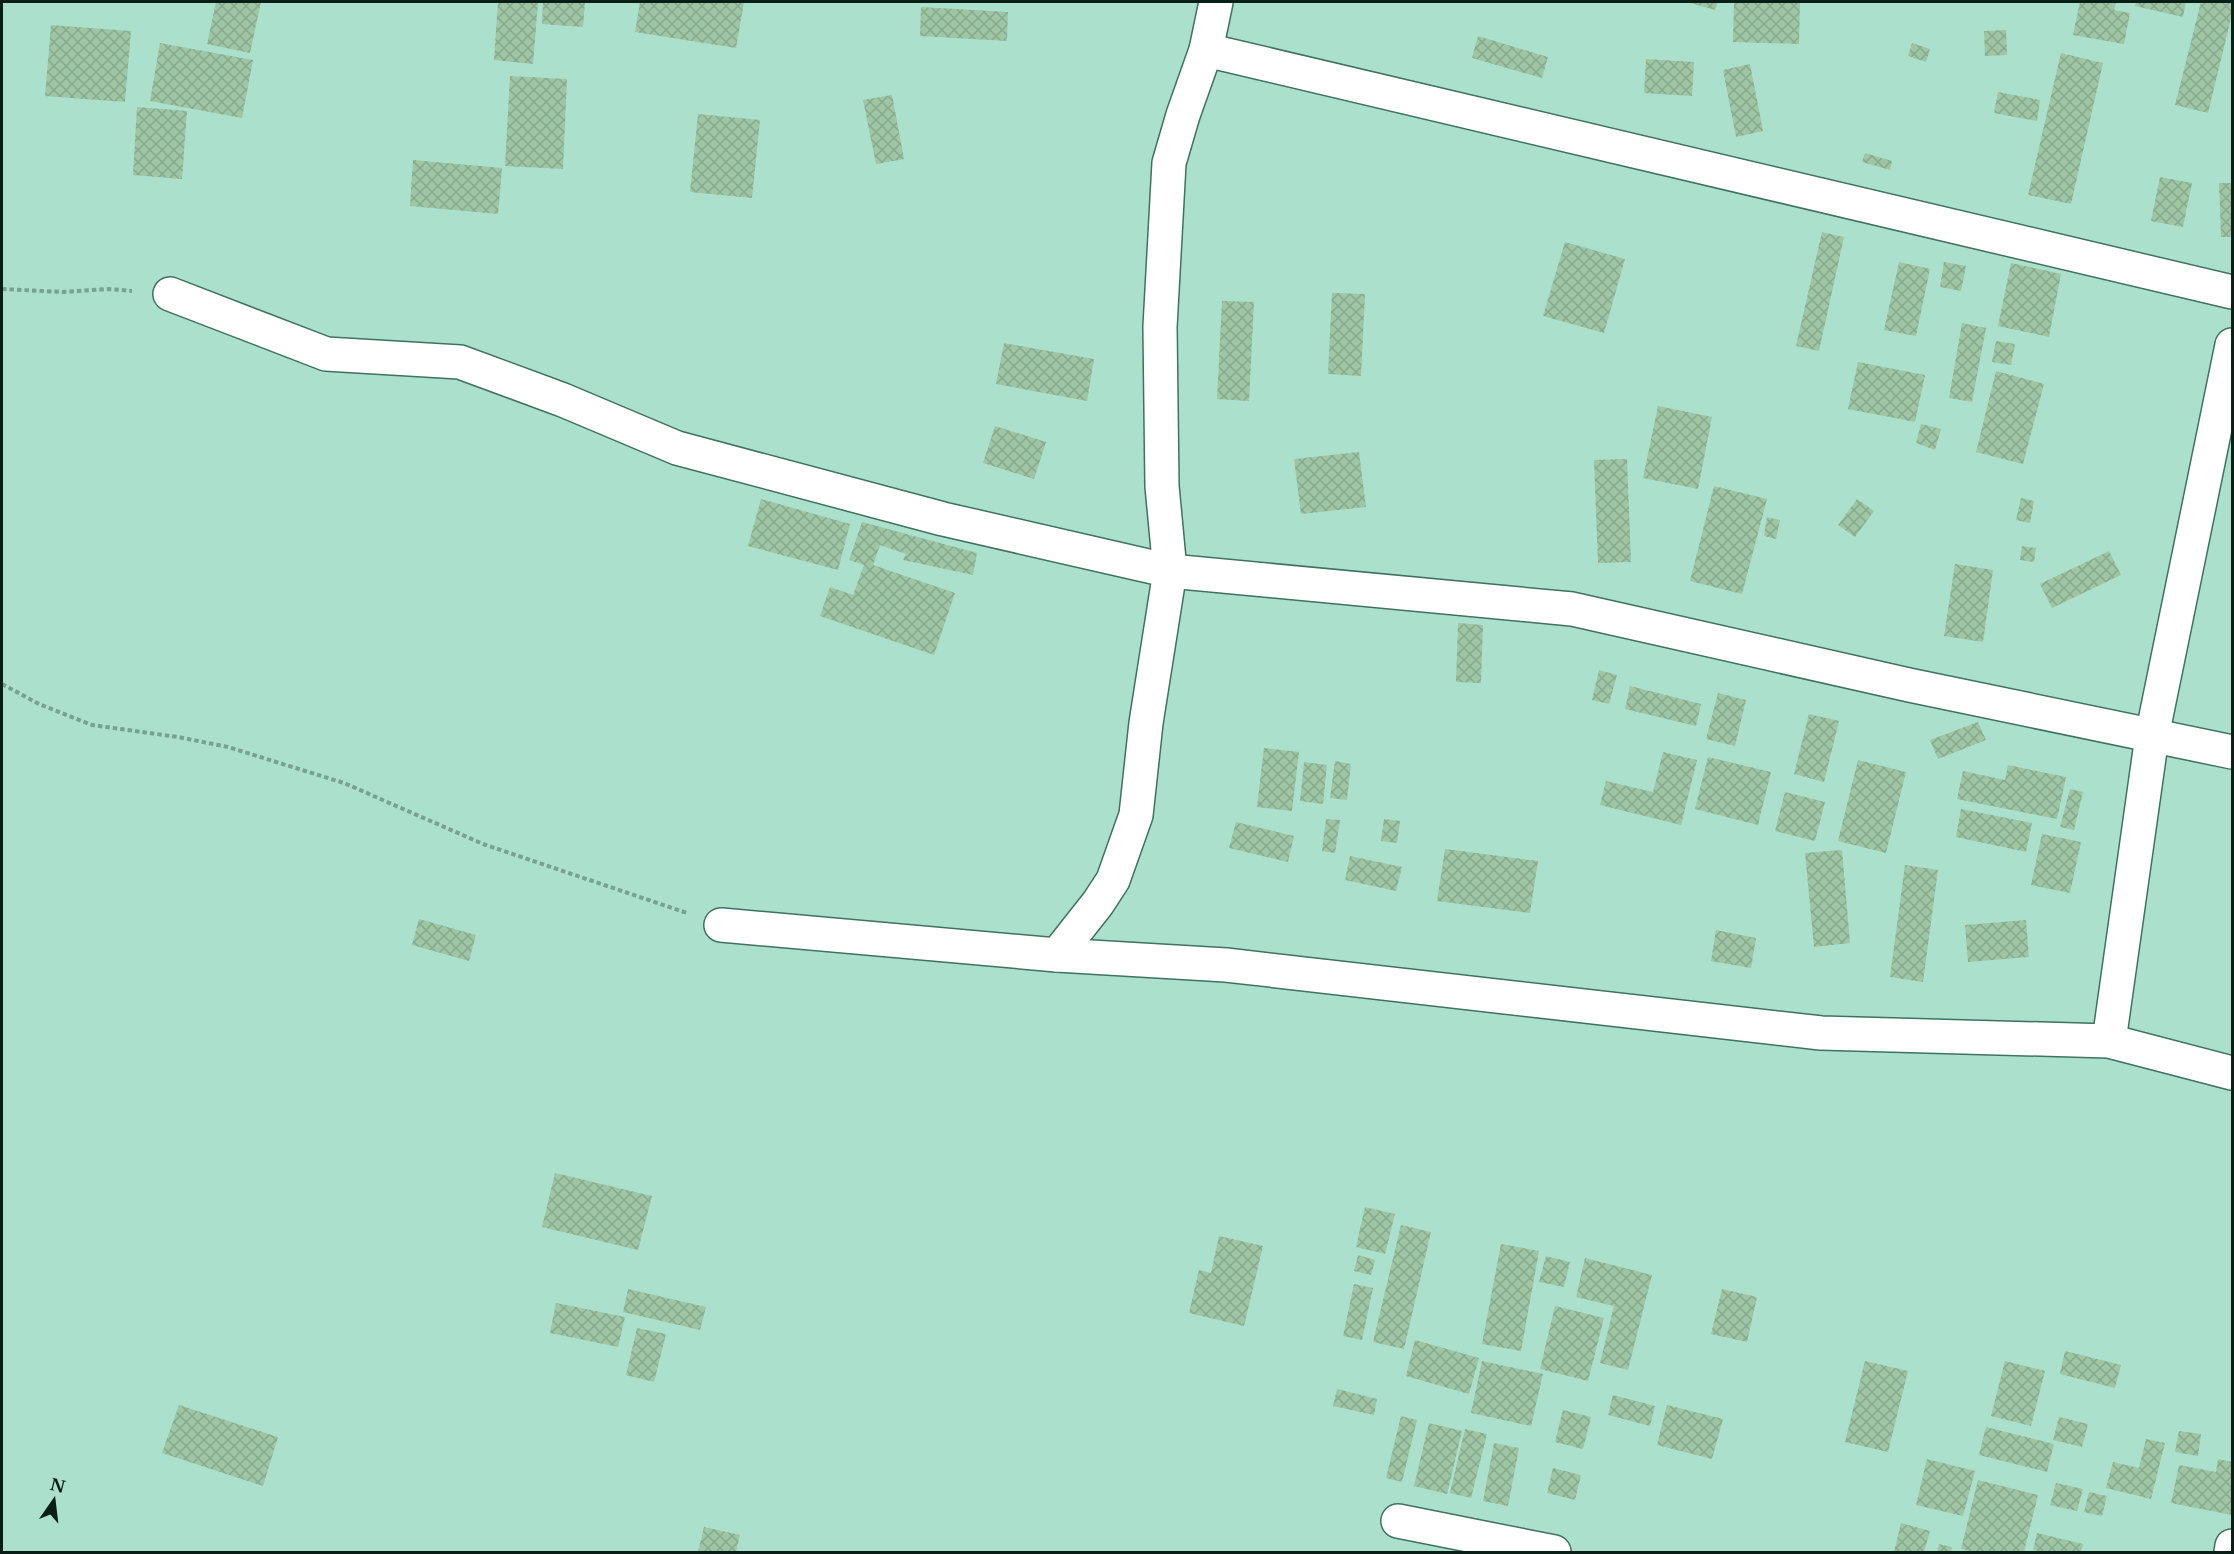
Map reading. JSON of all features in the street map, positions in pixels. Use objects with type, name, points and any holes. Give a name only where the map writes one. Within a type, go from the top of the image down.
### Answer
[{"type":"street","points":[[1057,955],[1113,880],[1136,815],[1146,723],[1170,571],[1162,486],[1160,327],[1169,163],[1206,50],[1216,2]]},
{"type":"street","points":[[1206,50],[2232,292]]},
{"type":"street","points":[[170,294],[326,354],[460,362],[563,400],[677,448],[943,519],[1170,571],[1572,609],[1921,687],[2232,752]]},
{"type":"street","points":[[2109,1041],[2152,736],[2232,345]]},
{"type":"street","points":[[721,925],[1057,955],[1226,965],[1821,1033],[2109,1041],[2232,1073]]},
{"type":"street","points":[[1398,1521],[1554,1552]]},
{"type":"street","points":[[2230,1552],[2232,1546]]},
{"type":"path","points":[[2,289],[62,292],[109,289],[170,294]]},
{"type":"path","points":[[2,684],[39,704],[92,725],[228,747],[344,783],[483,844],[721,925]]},
{"type":"building","points":[[216,2],[261,2],[250,53],[207,44]]},
{"type":"building","points":[[498,2],[538,2],[533,64],[494,60]]},
{"type":"building","points":[[543,2],[585,2],[583,27],[542,24]]},
{"type":"building","points":[[640,2],[744,2],[736,48],[635,32]]},
{"type":"building","points":[[1687,2],[1718,2],[1715,10]]},
{"type":"building","points":[[1734,2],[1800,2],[1799,44],[1733,42]]},
{"type":"building","points":[[2080,2],[2116,2],[2114,10],[2130,13],[2124,44],[2073,35]]},
{"type":"building","points":[[2136,2],[2186,2],[2183,17],[2135,6]]},
{"type":"building","points":[[2201,2],[2232,2],[2232,14],[2208,113],[2175,105]]},
{"type":"building","points":[[921,7],[1008,12],[1007,41],[920,36]]},
{"type":"building","points":[[51,25],[131,31],[125,102],[45,96]]},
{"type":"building","points":[[2006,30],[2007,55],[1985,56],[1984,31]]},
{"type":"building","points":[[1478,36],[1548,57],[1542,78],[1472,58]]},
{"type":"building","points":[[160,43],[253,60],[242,118],[150,101]]},
{"type":"building","points":[[1912,43],[1930,49],[1926,62],[1908,56]]},
{"type":"building","points":[[2061,53],[2103,63],[2071,204],[2028,195]]},
{"type":"building","points":[[1646,59],[1694,62],[1692,96],[1644,93]]},
{"type":"building","points":[[1750,64],[1763,131],[1736,137],[1723,70]]},
{"type":"building","points":[[510,76],[567,79],[563,169],[505,166]]},
{"type":"building","points":[[1998,92],[2040,100],[2037,121],[1994,113]]},
{"type":"building","points":[[892,95],[904,159],[876,164],[863,100]]},
{"type":"building","points":[[137,107],[187,111],[182,179],[133,175]]},
{"type":"building","points":[[698,114],[760,120],[752,198],[690,192]]},
{"type":"building","points":[[1865,153],[1892,161],[1890,170],[1862,162]]},
{"type":"building","points":[[413,160],[502,168],[498,214],[410,206]]},
{"type":"building","points":[[2160,177],[2192,183],[2183,227],[2151,221]]},
{"type":"building","points":[[2219,183],[2232,183],[2232,237],[2221,237]]},
{"type":"building","points":[[1822,232],[1844,237],[1819,351],[1796,346]]},
{"type":"building","points":[[1565,242],[1625,259],[1604,333],[1543,316]]},
{"type":"building","points":[[1899,262],[1930,269],[1916,336],[1884,330]]},
{"type":"building","points":[[1944,262],[1966,266],[1961,291],[1940,287]]},
{"type":"building","points":[[2011,263],[2061,274],[2049,337],[1998,326]]},
{"type":"building","points":[[1332,293],[1365,294],[1361,376],[1328,374]]},
{"type":"building","points":[[1222,301],[1254,302],[1249,401],[1217,399]]},
{"type":"building","points":[[1962,323],[1986,328],[1972,402],[1949,398]]},
{"type":"building","points":[[1996,341],[2015,344],[2011,365],[1992,362]]},
{"type":"building","points":[[1004,343],[1094,359],[1087,401],[996,384]]},
{"type":"building","points":[[1858,362],[1925,375],[1915,422],[1848,409]]},
{"type":"building","points":[[1996,371],[2044,384],[2023,464],[1976,452]]},
{"type":"building","points":[[1658,406],[1712,417],[1698,489],[1643,478]]},
{"type":"building","points":[[1921,424],[1941,429],[1935,450],[1916,443]]},
{"type":"building","points":[[995,426],[1046,442],[1034,479],[983,463]]},
{"type":"building","points":[[1359,452],[1366,507],[1301,514],[1294,459]]},
{"type":"building","points":[[1627,459],[1631,562],[1598,563],[1594,460]]},
{"type":"building","points":[[1714,486],[1767,499],[1742,594],[1690,581]]},
{"type":"building","points":[[2021,498],[2034,501],[2030,523],[2016,520]]},
{"type":"building","points":[[761,499],[850,524],[838,570],[748,546]]},
{"type":"building","points":[[1857,499],[1874,511],[1855,537],[1838,525]]},
{"type":"building","points":[[1767,517],[1780,520],[1776,539],[1764,536]]},
{"type":"building","points":[[862,522],[977,553],[973,575],[903,560],[906,554],[880,545],[873,565],[955,593],[934,655],[820,616],[830,587],[853,595],[864,565],[849,560]]},
{"type":"building","points":[[2022,546],[2036,548],[2034,562],[2020,560]]},
{"type":"building","points":[[2109,551],[2121,575],[2052,608],[2040,584]]},
{"type":"building","points":[[1955,564],[1993,570],[1983,642],[1944,636]]},
{"type":"building","points":[[1458,623],[1483,625],[1481,683],[1456,682]]},
{"type":"building","points":[[1599,670],[1617,675],[1609,704],[1592,700]]},
{"type":"building","points":[[1630,686],[1701,704],[1696,726],[1625,709]]},
{"type":"building","points":[[1718,693],[1746,700],[1735,746],[1706,739]]},
{"type":"building","points":[[1809,714],[1839,721],[1824,782],[1794,774]]},
{"type":"building","points":[[1978,722],[1986,740],[1938,759],[1930,740]]},
{"type":"building","points":[[1264,748],[1299,752],[1292,811],[1257,807]]},
{"type":"building","points":[[1663,752],[1697,760],[1681,825],[1600,805],[1606,781],[1653,792]]},
{"type":"building","points":[[1708,757],[1771,772],[1758,825],[1695,809]]},
{"type":"building","points":[[1858,760],[1906,772],[1886,853],[1838,841]]},
{"type":"building","points":[[1335,761],[1351,764],[1347,800],[1330,798]]},
{"type":"building","points":[[1304,762],[1327,765],[1323,804],[1300,801]]},
{"type":"building","points":[[2008,765],[2066,777],[2057,819],[1957,799],[1963,771],[2005,780]]},
{"type":"building","points":[[2070,789],[2083,792],[2074,830],[2060,827]]},
{"type":"building","points":[[1785,792],[1825,802],[1815,841],[1775,831]]},
{"type":"building","points":[[1961,809],[2032,823],[2026,852],[1956,837]]},
{"type":"building","points":[[1326,819],[1340,820],[1335,853],[1322,851]]},
{"type":"building","points":[[1384,819],[1400,821],[1397,843],[1381,841]]},
{"type":"building","points":[[1236,822],[1294,836],[1288,862],[1229,848]]},
{"type":"building","points":[[2042,834],[2081,842],[2070,893],[2031,885]]},
{"type":"building","points":[[1445,849],[1538,861],[1530,913],[1437,901]]},
{"type":"building","points":[[1842,850],[1850,943],[1814,947],[1805,853]]},
{"type":"building","points":[[1350,856],[1402,867],[1396,891],[1345,880]]},
{"type":"building","points":[[1905,865],[1938,870],[1923,982],[1890,977]]},
{"type":"building","points":[[419,919],[476,935],[469,961],[412,945]]},
{"type":"building","points":[[2026,920],[2029,957],[1968,962],[1965,925]]},
{"type":"building","points":[[1716,930],[1756,938],[1751,968],[1711,961]]},
{"type":"building","points":[[555,1173],[652,1196],[638,1250],[542,1227]]},
{"type":"building","points":[[1365,1207],[1395,1214],[1385,1254],[1356,1247]]},
{"type":"building","points":[[1401,1225],[1431,1232],[1404,1349],[1373,1342]]},
{"type":"building","points":[[1219,1236],[1263,1246],[1244,1326],[1189,1313],[1199,1270],[1211,1273]]},
{"type":"building","points":[[1501,1244],[1539,1251],[1521,1351],[1482,1344]]},
{"type":"building","points":[[1358,1255],[1375,1260],[1371,1275],[1354,1271]]},
{"type":"building","points":[[1546,1256],[1570,1262],[1564,1287],[1539,1282]]},
{"type":"building","points":[[1585,1258],[1652,1275],[1628,1370],[1600,1363],[1614,1306],[1576,1297]]},
{"type":"building","points":[[1354,1284],[1373,1288],[1362,1340],[1343,1336]]},
{"type":"building","points":[[628,1289],[706,1307],[700,1330],[623,1312]]},
{"type":"building","points":[[1722,1289],[1757,1297],[1747,1342],[1711,1334]]},
{"type":"building","points":[[556,1303],[625,1317],[618,1347],[550,1333]]},
{"type":"building","points":[[1555,1306],[1604,1318],[1588,1381],[1540,1369]]},
{"type":"building","points":[[637,1328],[666,1334],[654,1382],[626,1375]]},
{"type":"building","points":[[1415,1340],[1479,1358],[1469,1394],[1406,1376]]},
{"type":"building","points":[[2065,1351],[2121,1365],[2115,1388],[2060,1374]]},
{"type":"building","points":[[1482,1361],[1543,1374],[1531,1426],[1471,1413]]},
{"type":"building","points":[[1865,1361],[1908,1371],[1888,1452],[1845,1442]]},
{"type":"building","points":[[2005,1361],[2045,1371],[2031,1426],[1991,1416]]},
{"type":"building","points":[[1337,1389],[1377,1399],[1374,1415],[1333,1406]]},
{"type":"building","points":[[1613,1395],[1655,1406],[1650,1426],[1608,1415]]},
{"type":"building","points":[[179,1405],[278,1437],[263,1486],[162,1453]]},
{"type":"building","points":[[1667,1405],[1723,1419],[1712,1459],[1657,1445]]},
{"type":"building","points":[[1563,1410],[1591,1417],[1583,1449],[1555,1442]]},
{"type":"building","points":[[1401,1416],[1417,1420],[1402,1482],[1386,1478]]},
{"type":"building","points":[[2059,1417],[2088,1424],[2082,1447],[2053,1440]]},
{"type":"building","points":[[1429,1423],[1462,1431],[1447,1494],[1414,1486]]},
{"type":"building","points":[[1986,1427],[2054,1444],[2047,1472],[1979,1455]]},
{"type":"building","points":[[1465,1429],[1487,1434],[1471,1498],[1450,1493]]},
{"type":"building","points":[[2179,1431],[2201,1434],[2198,1456],[2175,1452]]},
{"type":"building","points":[[2146,1439],[2165,1443],[2151,1499],[2106,1488],[2113,1462],[2139,1468]]},
{"type":"building","points":[[1494,1443],[1519,1448],[1508,1506],[1483,1501]]},
{"type":"building","points":[[1927,1459],[1975,1471],[1963,1516],[1916,1505]]},
{"type":"building","points":[[2218,1459],[2232,1462],[2232,1515],[2171,1503],[2179,1465],[2216,1472]]},
{"type":"building","points":[[1553,1468],[1581,1475],[1575,1500],[1547,1493]]},
{"type":"building","points":[[1978,1480],[2038,1495],[2024,1552],[1974,1552],[1961,1549]]},
{"type":"building","points":[[2056,1483],[2083,1489],[2077,1511],[2050,1505]]},
{"type":"building","points":[[2089,1492],[2107,1496],[2102,1516],[2084,1512]]},
{"type":"building","points":[[1901,1523],[1930,1531],[1924,1552],[1894,1552]]},
{"type":"building","points":[[704,1527],[740,1535],[736,1552],[698,1552]]},
{"type":"building","points":[[2037,1533],[2083,1544],[2081,1552],[2033,1550]]},
{"type":"building","points":[[1939,1544],[1952,1547],[1951,1552],[1937,1552]]}]
